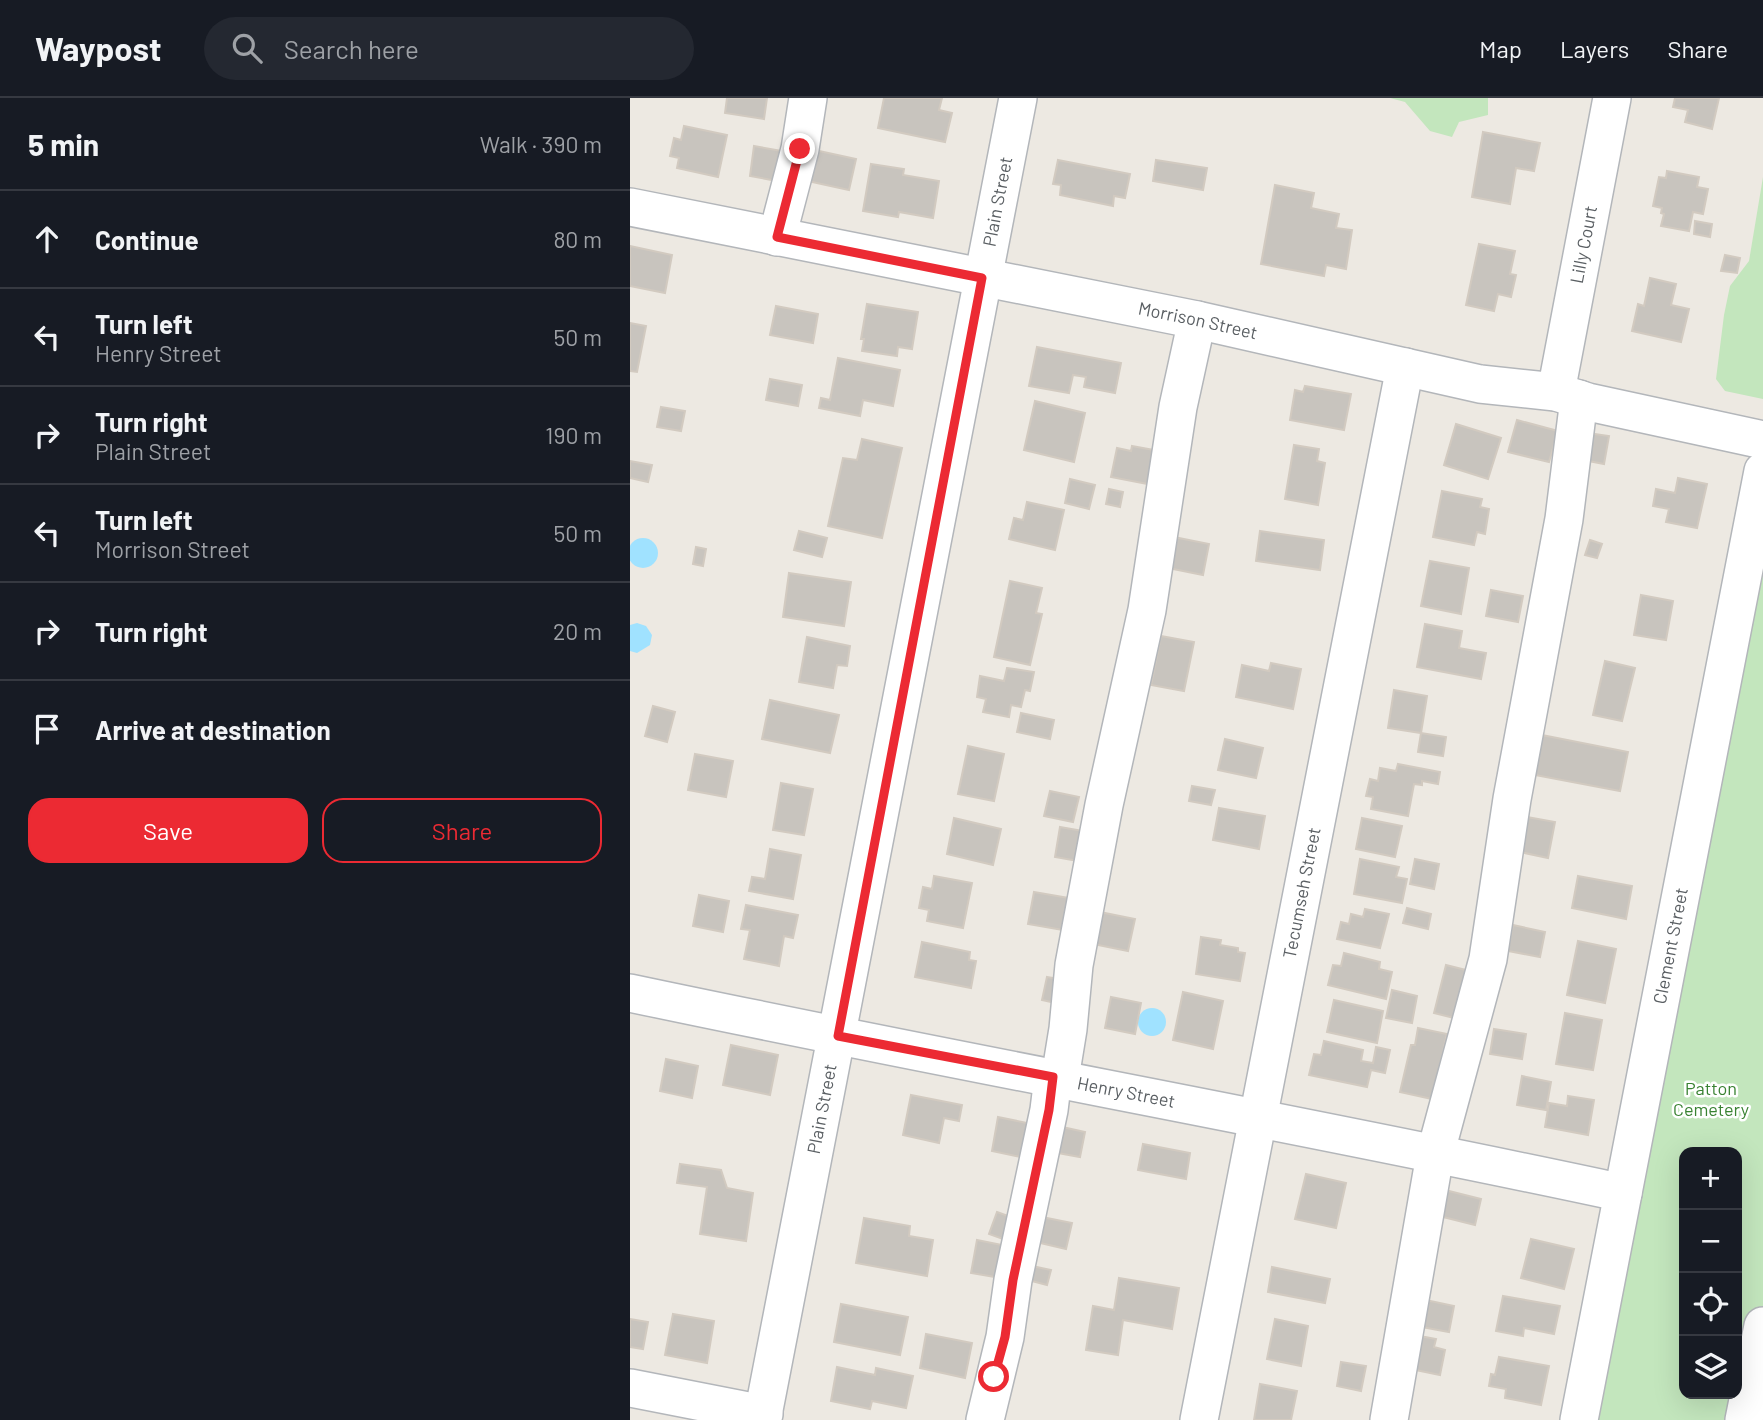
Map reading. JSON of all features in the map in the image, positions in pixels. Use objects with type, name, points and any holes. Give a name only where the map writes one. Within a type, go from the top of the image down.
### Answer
[{"type":"street","points":[[777,237],[800,149],[808,98]]},
{"type":"street","name":"Plain Street","points":[[763,1417],[1018,98]]},
{"type":"street","name":"Lilly Court","points":[[1389,1420],[1435,1155],[1488,959],[1512,799],[1564,519],[1567,396],[1612,98]]},
{"type":"street","name":"Morrison Street","points":[[630,207],[1197,320],[1480,384],[1567,396],[1763,440]]},
{"type":"street","points":[[985,1420],[1005,1337],[1013,1280],[1068,1029],[1074,965],[1104,805],[1147,610],[1178,407],[1197,320]]},
{"type":"street","name":"Tecumseh Street","points":[[1199,1420],[1405,367]]},
{"type":"street","name":"Clement Street","points":[[1579,1420],[1763,471]]},
{"type":"street","name":"Henry Street","points":[[632,1001],[1056,1077],[1623,1194]]},
{"type":"street","points":[[1744,1420],[1763,1326]]},
{"type":"street","points":[[630,1388],[763,1417]]},
{"type":"green space","points":[[1390,98],[1488,98],[1488,115],[1459,122],[1452,137],[1430,131],[1405,102]]},
{"type":"green space","points":[[1763,177],[1763,399],[1725,391],[1716,379],[1730,286],[1749,261]]},
{"type":"green space","name":"Patton Cemetery","points":[[1763,554],[1763,1420],[1596,1420]]},
{"type":"water","points":[[643,538],[654,542],[658,553],[654,564],[643,568],[632,564],[628,553],[632,542]]},
{"type":"water","points":[[637,623],[646,626],[652,635],[650,645],[637,653],[630,651],[630,625]]},
{"type":"water","points":[[1152,1008],[1162,1012],[1166,1022],[1162,1032],[1152,1036],[1142,1032],[1138,1022],[1142,1012]]},
{"type":"building","points":[[727,98],[767,98],[764,119],[725,113]]},
{"type":"building","points":[[884,98],[942,98],[939,110],[952,113],[945,142],[878,128]]},
{"type":"building","points":[[1675,98],[1719,98],[1712,129],[1685,122],[1688,110],[1673,107]]},
{"type":"building","points":[[684,126],[727,135],[718,177],[677,168],[679,158],[670,156],[674,138],[681,140]]},
{"type":"building","points":[[1483,132],[1540,143],[1534,171],[1516,168],[1510,204],[1472,197]]},
{"type":"building","points":[[754,146],[782,151],[777,181],[750,176]]},
{"type":"building","points":[[810,149],[856,159],[849,190],[803,180]]},
{"type":"building","points":[[1058,160],[1130,174],[1125,198],[1114,196],[1113,206],[1060,195],[1061,185],[1053,184]]},
{"type":"building","points":[[1156,160],[1207,168],[1203,190],[1153,181]]},
{"type":"building","points":[[871,164],[904,169],[903,175],[939,181],[933,218],[899,212],[898,217],[863,211]]},
{"type":"building","points":[[1667,171],[1699,177],[1697,187],[1708,189],[1703,214],[1693,212],[1689,231],[1661,226],[1664,214],[1661,213],[1662,208],[1653,206],[1659,177],[1666,178]]},
{"type":"building","points":[[1275,185],[1314,193],[1311,208],[1339,214],[1336,228],[1352,230],[1346,269],[1326,265],[1324,276],[1261,264]]},
{"type":"building","points":[[1695,221],[1712,224],[1710,237],[1694,234]]},
{"type":"building","points":[[1479,244],[1515,251],[1510,274],[1516,275],[1511,297],[1498,294],[1494,311],[1466,305]]},
{"type":"building","points":[[630,246],[672,255],[665,293],[630,286]]},
{"type":"building","points":[[1725,255],[1740,258],[1737,273],[1721,271]]},
{"type":"building","points":[[1650,278],[1676,284],[1671,305],[1689,309],[1681,342],[1632,331],[1638,304],[1644,306]]},
{"type":"building","points":[[867,304],[918,312],[912,349],[898,347],[897,356],[862,351],[864,339],[861,339]]},
{"type":"building","points":[[776,306],[818,314],[813,343],[770,335]]},
{"type":"building","points":[[630,323],[646,326],[637,372],[630,371]]},
{"type":"building","points":[[1037,347],[1121,363],[1115,393],[1084,387],[1086,377],[1073,375],[1069,393],[1029,386]]},
{"type":"building","points":[[838,358],[900,370],[893,406],[863,400],[860,416],[819,408],[821,398],[830,400]]},
{"type":"building","points":[[770,379],[802,385],[798,406],[766,400]]},
{"type":"building","points":[[1305,386],[1351,394],[1344,430],[1290,420],[1295,390],[1303,392]]},
{"type":"building","points":[[1035,401],[1085,413],[1074,462],[1024,450]]},
{"type":"building","points":[[661,407],[685,411],[681,431],[657,427]]},
{"type":"building","points":[[1517,420],[1558,431],[1549,462],[1508,452]]},
{"type":"building","points":[[1456,424],[1501,438],[1488,479],[1444,465]]},
{"type":"building","points":[[1588,433],[1609,436],[1604,464],[1583,460]]},
{"type":"building","points":[[862,439],[902,448],[882,538],[828,526],[843,458],[857,460]]},
{"type":"building","points":[[1294,445],[1319,449],[1317,461],[1325,463],[1318,505],[1285,499]]},
{"type":"building","points":[[1132,446],[1165,452],[1158,486],[1111,477],[1117,448],[1131,451]]},
{"type":"building","points":[[630,461],[652,465],[648,482],[630,478]]},
{"type":"building","points":[[1678,478],[1707,484],[1697,528],[1666,522],[1669,509],[1653,506],[1656,489],[1675,493]]},
{"type":"building","points":[[1070,479],[1095,485],[1089,509],[1065,503]]},
{"type":"building","points":[[1109,489],[1123,492],[1120,507],[1106,504]]},
{"type":"building","points":[[1442,491],[1482,499],[1480,507],[1489,509],[1485,534],[1477,532],[1474,545],[1433,537]]},
{"type":"building","points":[[1027,502],[1064,510],[1055,550],[1009,539],[1014,518],[1023,520]]},
{"type":"building","points":[[799,531],[827,538],[822,557],[794,550]]},
{"type":"building","points":[[1260,531],[1324,540],[1320,570],[1256,561]]},
{"type":"building","points":[[1169,536],[1209,544],[1203,575],[1163,567]]},
{"type":"building","points":[[1590,540],[1602,544],[1597,558],[1585,555]]},
{"type":"building","points":[[696,547],[706,549],[703,566],[693,564]]},
{"type":"building","points":[[1430,561],[1469,568],[1461,614],[1421,606]]},
{"type":"building","points":[[789,573],[851,582],[844,626],[783,617]]},
{"type":"building","points":[[1010,581],[1042,588],[1036,613],[1042,614],[1030,665],[994,657]]},
{"type":"building","points":[[1491,590],[1523,596],[1518,622],[1486,616]]},
{"type":"building","points":[[1641,595],[1673,601],[1666,640],[1634,635]]},
{"type":"building","points":[[1425,624],[1462,631],[1459,648],[1486,653],[1481,679],[1417,667]]},
{"type":"building","points":[[1161,636],[1194,642],[1184,691],[1151,685]]},
{"type":"building","points":[[807,637],[850,646],[847,666],[837,665],[833,688],[799,682]]},
{"type":"building","points":[[1605,661],[1635,668],[1622,721],[1593,715]]},
{"type":"building","points":[[1271,663],[1301,669],[1293,709],[1236,697],[1242,665],[1269,671]]},
{"type":"building","points":[[1007,668],[1034,672],[1030,691],[1025,690],[1021,707],[1011,705],[1009,717],[983,712],[986,699],[977,697],[980,676],[1004,681]]},
{"type":"building","points":[[1394,690],[1427,696],[1421,733],[1388,728]]},
{"type":"building","points":[[770,700],[839,715],[830,753],[762,739]]},
{"type":"building","points":[[653,706],[675,712],[667,742],[645,736]]},
{"type":"building","points":[[1021,713],[1054,720],[1050,739],[1017,732]]},
{"type":"building","points":[[1421,733],[1446,737],[1443,756],[1418,752]]},
{"type":"building","points":[[1542,735],[1628,752],[1620,791],[1535,775]]},
{"type":"building","points":[[1225,739],[1263,748],[1256,778],[1218,770]]},
{"type":"building","points":[[968,746],[1004,754],[994,801],[958,794]]},
{"type":"building","points":[[695,754],[733,761],[726,797],[688,790]]},
{"type":"building","points":[[1398,764],[1440,772],[1438,784],[1422,781],[1422,785],[1414,784],[1408,816],[1371,809],[1373,797],[1366,796],[1370,779],[1378,781],[1380,768],[1396,771]]},
{"type":"building","points":[[781,783],[813,789],[804,835],[773,830]]},
{"type":"building","points":[[1192,786],[1215,790],[1211,805],[1189,801]]},
{"type":"building","points":[[1050,791],[1079,797],[1073,822],[1044,816]]},
{"type":"building","points":[[1219,808],[1265,816],[1259,849],[1213,840]]},
{"type":"building","points":[[1527,817],[1555,822],[1548,858],[1520,852]]},
{"type":"building","points":[[954,818],[1001,829],[993,865],[947,854]]},
{"type":"building","points":[[1362,818],[1402,826],[1395,857],[1356,849]]},
{"type":"building","points":[[1060,827],[1089,832],[1084,862],[1055,857]]},
{"type":"building","points":[[770,849],[801,855],[793,899],[749,891],[752,877],[765,879]]},
{"type":"building","points":[[1360,859],[1399,867],[1396,877],[1407,879],[1402,903],[1354,894]]},
{"type":"building","points":[[1415,859],[1439,864],[1434,889],[1410,884]]},
{"type":"building","points":[[934,876],[972,883],[963,928],[927,921],[929,910],[919,908],[923,887],[932,889]]},
{"type":"building","points":[[1578,876],[1632,886],[1626,919],[1572,908]]},
{"type":"building","points":[[1034,892],[1075,899],[1069,931],[1028,924]]},
{"type":"building","points":[[699,895],[729,901],[723,932],[693,926]]},
{"type":"building","points":[[746,905],[798,915],[793,938],[784,936],[779,966],[744,959],[750,930],[741,929]]},
{"type":"building","points":[[1407,908],[1431,914],[1428,929],[1403,923]]},
{"type":"building","points":[[1365,909],[1389,914],[1380,948],[1337,939],[1341,922],[1349,924],[1351,914],[1363,917]]},
{"type":"building","points":[[1100,912],[1135,919],[1128,951],[1093,944]]},
{"type":"building","points":[[1513,925],[1545,932],[1540,957],[1508,951]]},
{"type":"building","points":[[1201,937],[1221,940],[1220,945],[1238,948],[1238,952],[1245,953],[1240,981],[1196,974]]},
{"type":"building","points":[[1578,941],[1616,949],[1605,1003],[1567,995]]},
{"type":"building","points":[[922,942],[970,952],[969,960],[976,961],[971,988],[915,977]]},
{"type":"building","points":[[1344,953],[1380,962],[1379,969],[1392,972],[1386,999],[1328,985],[1333,965],[1341,966]]},
{"type":"building","points":[[1446,965],[1470,971],[1458,1019],[1434,1013]]},
{"type":"building","points":[[1047,977],[1065,980],[1060,1004],[1042,1000]]},
{"type":"building","points":[[1392,990],[1417,996],[1412,1023],[1386,1018]]},
{"type":"building","points":[[1183,992],[1223,1001],[1213,1049],[1173,1040]]},
{"type":"building","points":[[1111,997],[1141,1003],[1135,1034],[1105,1028]]},
{"type":"building","points":[[1334,1000],[1383,1011],[1377,1043],[1327,1032]]},
{"type":"building","points":[[1565,1013],[1602,1020],[1593,1070],[1556,1064]]},
{"type":"building","points":[[1418,1028],[1447,1034],[1432,1099],[1400,1092],[1411,1045],[1415,1045]]},
{"type":"building","points":[[1494,1029],[1526,1034],[1522,1059],[1490,1054]]},
{"type":"building","points":[[1324,1041],[1363,1050],[1361,1061],[1373,1063],[1376,1047],[1390,1050],[1385,1073],[1371,1070],[1367,1087],[1309,1075],[1314,1054],[1321,1055]]},
{"type":"building","points":[[731,1045],[778,1055],[770,1095],[723,1085]]},
{"type":"building","points":[[666,1059],[698,1066],[692,1098],[660,1091]]},
{"type":"building","points":[[1522,1076],[1551,1082],[1546,1110],[1517,1105]]},
{"type":"building","points":[[911,1095],[962,1105],[959,1121],[944,1118],[939,1143],[903,1135]]},
{"type":"building","points":[[1568,1096],[1594,1100],[1588,1135],[1545,1127],[1549,1103],[1567,1106]]},
{"type":"building","points":[[998,1117],[1032,1124],[1025,1158],[992,1151]]},
{"type":"building","points":[[1058,1126],[1085,1132],[1080,1157],[1052,1152]]},
{"type":"building","points":[[1143,1144],[1190,1153],[1186,1179],[1138,1170]]},
{"type":"building","points":[[680,1164],[721,1170],[727,1188],[753,1193],[746,1241],[700,1234],[707,1187],[677,1183]]},
{"type":"building","points":[[1306,1174],[1346,1183],[1336,1228],[1295,1219]]},
{"type":"building","points":[[1445,1190],[1481,1199],[1475,1225],[1439,1216]]},
{"type":"building","points":[[997,1212],[1011,1217],[1003,1239],[989,1234]]},
{"type":"building","points":[[1042,1217],[1072,1223],[1066,1249],[1036,1242]]},
{"type":"building","points":[[864,1218],[910,1226],[909,1236],[933,1240],[927,1276],[856,1263]]},
{"type":"building","points":[[1531,1239],[1574,1249],[1564,1289],[1521,1278]]},
{"type":"building","points":[[977,1240],[1007,1246],[1001,1278],[971,1273]]},
{"type":"building","points":[[1032,1266],[1051,1270],[1047,1285],[1028,1280]]},
{"type":"building","points":[[1272,1267],[1330,1279],[1325,1303],[1268,1292]]},
{"type":"building","points":[[1119,1278],[1179,1288],[1172,1329],[1123,1320],[1118,1355],[1086,1350],[1093,1306],[1114,1310]]},
{"type":"building","points":[[1503,1296],[1560,1306],[1554,1334],[1524,1328],[1523,1336],[1496,1331]]},
{"type":"building","points":[[1421,1299],[1454,1306],[1449,1332],[1416,1326]]},
{"type":"building","points":[[841,1304],[908,1317],[900,1355],[834,1342]]},
{"type":"building","points":[[673,1314],[714,1321],[707,1363],[665,1355]]},
{"type":"building","points":[[630,1319],[648,1322],[643,1349],[630,1347]]},
{"type":"building","points":[[1275,1319],[1308,1326],[1301,1366],[1267,1359]]},
{"type":"building","points":[[926,1334],[972,1343],[965,1378],[920,1368]]},
{"type":"building","points":[[1420,1336],[1436,1339],[1434,1347],[1445,1350],[1440,1375],[1406,1368]]},
{"type":"building","points":[[1499,1357],[1549,1366],[1541,1405],[1505,1398],[1506,1389],[1489,1386]]},
{"type":"building","points":[[1341,1362],[1366,1366],[1361,1391],[1337,1386]]},
{"type":"building","points":[[837,1367],[875,1375],[876,1368],[913,1376],[906,1408],[872,1401],[870,1409],[831,1401]]},
{"type":"building","points":[[1260,1384],[1297,1391],[1291,1420],[1254,1420]]},
{"type":"route","points":[[800,149],[777,237],[982,278],[838,1036],[1053,1077],[1049,1110],[1013,1280],[1005,1337],[994,1377]]}]
